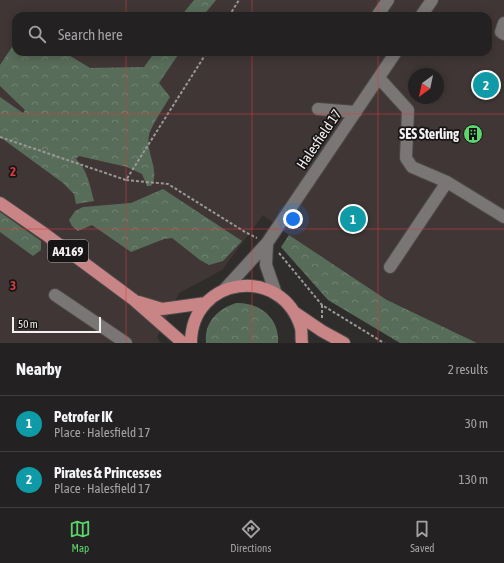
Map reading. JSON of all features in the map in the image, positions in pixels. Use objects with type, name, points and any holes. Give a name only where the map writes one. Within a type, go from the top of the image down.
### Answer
[{"type":"main road","name":"A4169","points":[[0,203],[45,234],[134,300],[183,343]]},
{"type":"main road","points":[[191,343],[191,333],[196,317],[206,303],[214,295],[224,290],[242,285],[260,287],[276,294],[286,302],[294,312],[301,329],[302,343]]},
{"type":"main road","name":"A4169","points":[[134,300],[162,309],[206,303]]},
{"type":"main road","points":[[294,312],[322,331],[344,343]]},
{"type":"street","points":[[380,12],[388,0]]},
{"type":"street","points":[[504,23],[501,32],[504,34]]},
{"type":"street","name":"Halesfield 17","points":[[224,290],[268,243],[393,56]]},
{"type":"street","points":[[379,78],[408,110],[406,158],[412,167],[447,182],[504,217]]},
{"type":"street","points":[[318,109],[356,112]]},
{"type":"street","points":[[390,267],[447,182]]},
{"type":"street","points":[[268,243],[266,265],[276,294]]},
{"type":"street","points":[[55,295],[126,343]]},
{"type":"path","points":[[232,12],[239,0]]},
{"type":"path","points":[[0,138],[126,180],[204,56]]},
{"type":"shaded area","points":[[0,0],[504,0],[504,343],[477,343],[387,300],[289,235],[263,215],[222,270],[179,293],[157,337],[161,343],[0,343]]},
{"type":"green space","points":[[194,0],[216,0],[206,12],[184,12]]},
{"type":"green space","points":[[12,47],[12,56],[70,56],[90,68],[144,67],[152,56],[177,56],[159,83],[170,97],[149,135],[148,142],[154,168],[154,180],[151,186],[147,186],[142,174],[127,167],[79,156],[76,159],[86,173],[94,201],[76,204],[74,194],[63,183],[0,137],[0,97],[23,113],[25,110],[0,86],[0,65]]},
{"type":"green space","points":[[163,189],[242,241],[223,261],[209,265],[200,260],[172,238],[164,239],[131,252],[92,225],[78,231],[72,226],[69,220],[75,211],[83,207],[131,203]]},
{"type":"green space","points":[[0,212],[41,241],[41,250],[33,256],[0,232]]},
{"type":"green space","points":[[289,235],[387,300],[477,343],[400,343],[328,300],[281,247]]},
{"type":"green space","points":[[236,303],[253,305],[266,313],[276,326],[278,343],[206,343],[207,329],[213,318],[223,309]]},
{"type":"place","name":"Pirates & Princesses","points":[[486,85]]},
{"type":"place","name":"SES Sterling","points":[[473,134]]},
{"type":"place","name":"Petrofer IK","points":[[353,219]]}]
